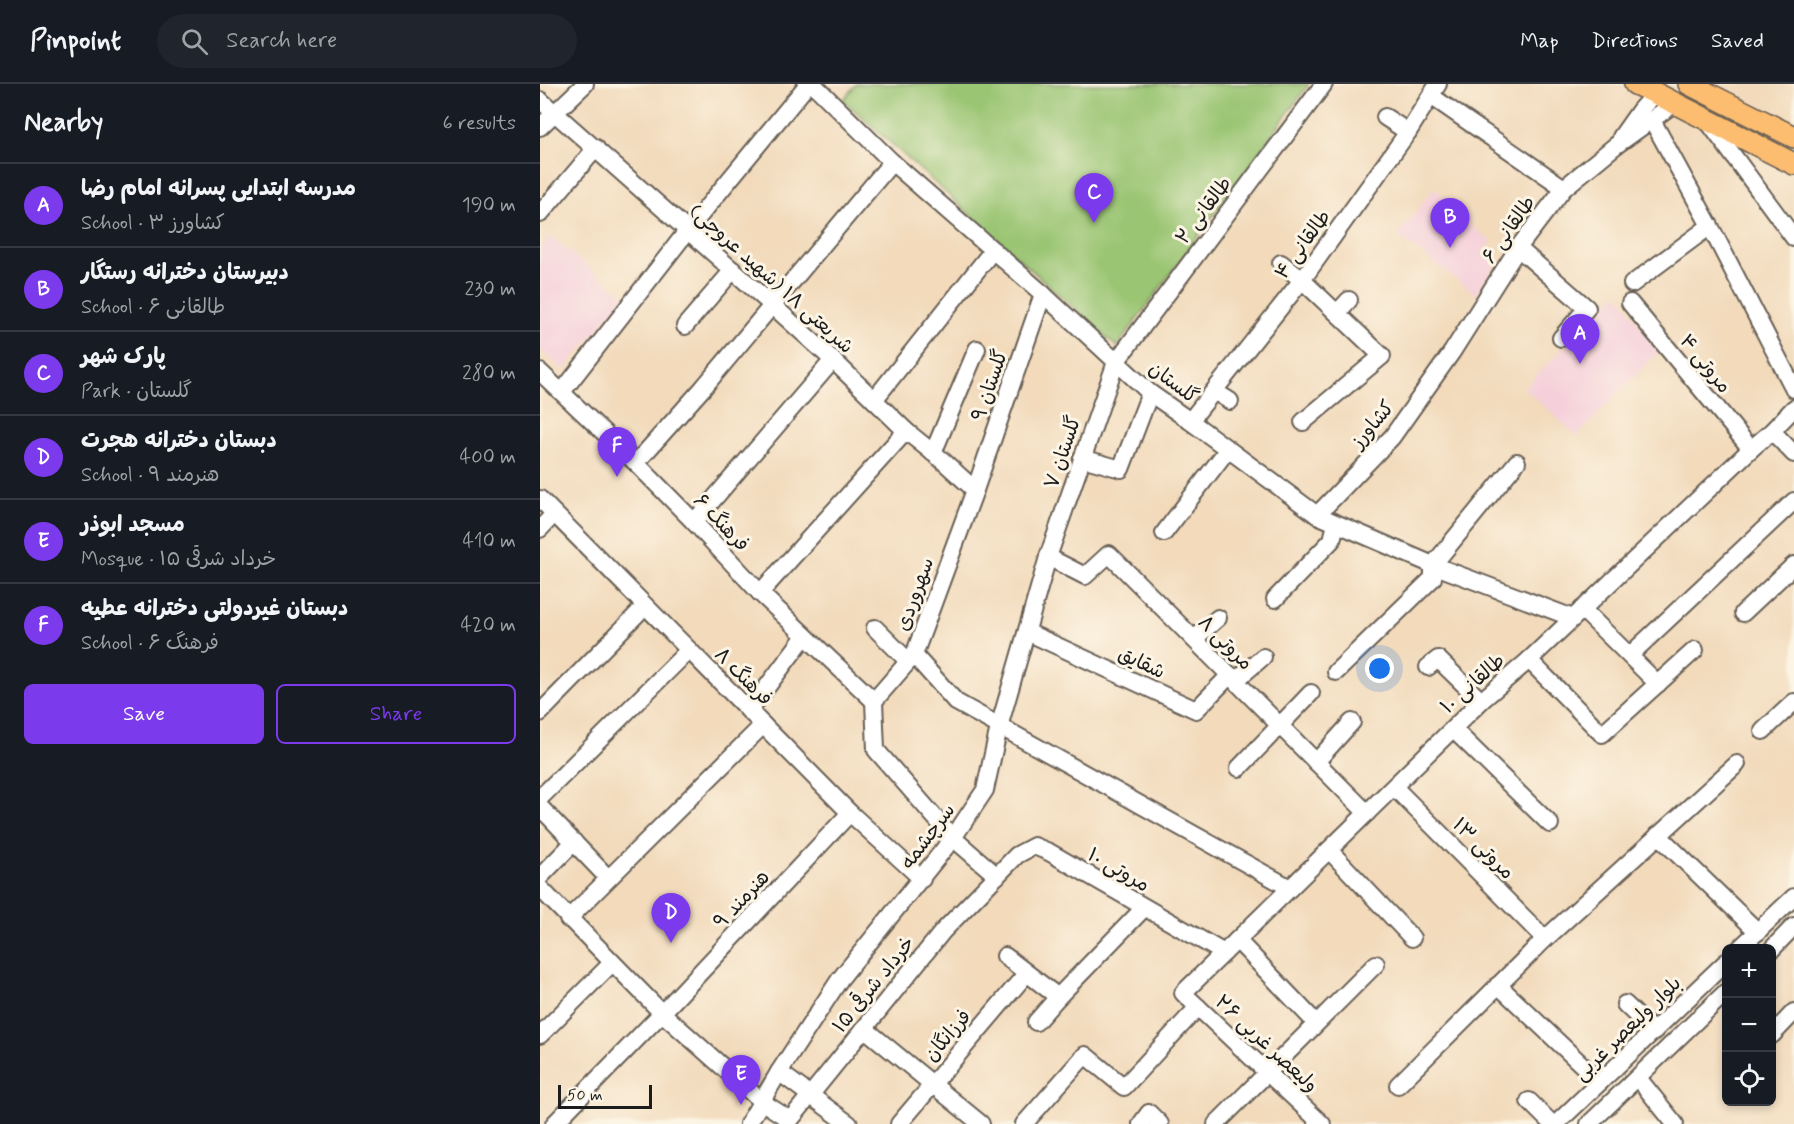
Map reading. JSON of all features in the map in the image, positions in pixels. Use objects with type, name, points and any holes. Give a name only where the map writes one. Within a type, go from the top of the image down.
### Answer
[{"type":"main road","points":[[1635,84],[1665,93],[1706,118],[1794,164]]},
{"type":"main road","points":[[1665,93],[1693,85],[1794,137]]},
{"type":"street","points":[[540,127],[585,84]]},
{"type":"street","points":[[562,392],[688,231],[808,84]]},
{"type":"street","name":"گلستان","points":[[813,84],[892,162],[1043,294],[1150,393],[1317,515],[1433,565],[1577,614]]},
{"type":"street","name":"طالقانی ۲","points":[[1116,362],[1324,84]]},
{"type":"street","points":[[1434,90],[1564,188]]},
{"type":"street","name":"طالقانی ۴","points":[[1190,421],[1302,280],[1408,132],[1434,90]]},
{"type":"street","name":"طالقانی ۶","points":[[1452,352],[1518,248],[1564,188],[1615,146],[1652,120],[1665,93]]},
{"type":"street","name":"طالقانی ۶","points":[[1615,146],[1640,110],[1665,93]]},
{"type":"street","name":"شریعتی ۱۸ (شهید عروجی)","points":[[540,100],[733,270],[833,360],[906,431],[975,490]]},
{"type":"street","points":[[1385,117],[1408,132]]},
{"type":"street","points":[[1706,118],[1794,238]]},
{"type":"street","points":[[1652,120],[1710,226],[1794,389]]},
{"type":"street","points":[[540,214],[596,148]]},
{"type":"street","points":[[636,463],[703,388],[892,162]]},
{"type":"street","points":[[1632,284],[1710,226]]},
{"type":"street","points":[[1518,248],[1587,308],[1561,338]]},
{"type":"street","points":[[874,400],[993,250]]},
{"type":"street","points":[[1281,263],[1382,356],[1303,422]]},
{"type":"street","points":[[685,326],[733,270]]},
{"type":"street","name":"گلستان ۹","points":[[975,490],[1043,294]]},
{"type":"street","points":[[1337,313],[1349,300]]},
{"type":"street","name":"مروتی ۴","points":[[1630,303],[1751,449]]},
{"type":"street","points":[[933,453],[977,349]]},
{"type":"street","name":"کشاورز","points":[[1317,515],[1392,437],[1452,352]]},
{"type":"street","points":[[694,522],[833,360]]},
{"type":"street","name":"گلستان ۷","points":[[1048,557],[1116,362]]},
{"type":"street","name":"فرهنگ ۶","points":[[540,372],[636,463],[760,593],[874,701]]},
{"type":"street","points":[[1214,391],[1230,401]]},
{"type":"street","points":[[1082,458],[1121,469],[1150,393]]},
{"type":"street","name":"طالقانی ۱۰","points":[[1183,993],[1481,701],[1529,660],[1794,408]]},
{"type":"street","points":[[760,593],[906,431]]},
{"type":"street","points":[[1772,431],[1794,454]]},
{"type":"street","points":[[1164,533],[1228,449]]},
{"type":"street","points":[[1336,672],[1434,578],[1433,565],[1517,462]]},
{"type":"street","name":"سهروردی","points":[[874,701],[911,658],[975,490]]},
{"type":"street","name":"فرهنگ ۸","points":[[540,499],[850,813],[922,879]]},
{"type":"street","points":[[1630,655],[1794,501]]},
{"type":"street","points":[[540,529],[554,514]]},
{"type":"street","points":[[1275,598],[1332,540],[1336,524]]},
{"type":"street","name":"مروتی ۸","points":[[1048,557],[1085,576],[1109,554],[1367,813]]},
{"type":"street","name":"سرچشمه","points":[[761,1101],[840,979],[922,879],[985,790],[999,727],[1048,557]]},
{"type":"street","points":[[1743,613],[1794,565]]},
{"type":"street","points":[[540,713],[645,606]]},
{"type":"street","points":[[1577,614],[1630,655],[1658,684]]},
{"type":"street","points":[[1194,639],[1218,618]]},
{"type":"street","points":[[875,628],[911,658],[956,702],[1290,888]]},
{"type":"street","name":"شقایق","points":[[1027,632],[1196,710],[1232,678]]},
{"type":"street","points":[[749,711],[805,636]]},
{"type":"street","points":[[540,798],[689,650]]},
{"type":"street","points":[[1529,660],[1602,734],[1695,650]]},
{"type":"street","points":[[1232,678],[1263,657]]},
{"type":"street","points":[[1428,667],[1438,659],[1481,701]]},
{"type":"street","points":[[1239,768],[1311,693]]},
{"type":"street","points":[[874,701],[876,750],[953,838],[997,876]]},
{"type":"street","points":[[1763,731],[1794,702]]},
{"type":"street","points":[[1316,762],[1352,722]]},
{"type":"street","points":[[568,919],[762,725]]},
{"type":"street","points":[[1453,729],[1550,824]]},
{"type":"street","points":[[1398,1085],[1545,939],[1737,764]]},
{"type":"street","name":"مروتی ۱۳","points":[[1394,787],[1545,939]]},
{"type":"street","points":[[540,807],[608,878]]},
{"type":"street","name":"هنرمند ۹","points":[[554,1124],[850,813]]},
{"type":"street","points":[[1658,835],[1758,932]]},
{"type":"street","points":[[540,876],[574,842]]},
{"type":"street","name":"مروتی ۱۰","points":[[997,876],[1017,855],[1034,846],[1049,852],[1224,953]]},
{"type":"street","points":[[1329,850],[1412,938]]},
{"type":"street","name":"۱۵ خرداد شرقی","points":[[788,1122],[943,931],[997,876]]},
{"type":"street","points":[[540,888],[662,1013],[788,1122]]},
{"type":"street","points":[[1744,944],[1794,897]]},
{"type":"street","points":[[1036,1022],[1144,908]]},
{"type":"street","points":[[1776,945],[1794,927]]},
{"type":"street","points":[[1238,940],[1316,1023]]},
{"type":"street","points":[[1005,956],[1058,997]]},
{"type":"street","points":[[540,1035],[612,963]]},
{"type":"street","points":[[1216,1124],[1376,964]]},
{"type":"street","name":"بلوار ولیعصر غربی","points":[[1554,1124],[1722,966]]},
{"type":"street","name":"فرزانگان","points":[[899,1124],[1026,974]]},
{"type":"street","points":[[1498,985],[1600,1082]]},
{"type":"street","name":"ولیعصر غربی ۲۶","points":[[1183,993],[1267,1071],[1311,1120]]},
{"type":"street","points":[[1589,1124],[1722,997]]},
{"type":"street","points":[[1625,1004],[1654,1032]]},
{"type":"street","points":[[1024,1124],[1085,1055],[1124,1087],[1198,1007]]},
{"type":"street","points":[[1776,1031],[1794,1011]]},
{"type":"street","points":[[865,1029],[981,1124]]},
{"type":"street","points":[[779,1072],[849,1124]]},
{"type":"street","points":[[1638,1078],[1675,1124]]},
{"type":"street","points":[[748,1124],[761,1101]]},
{"type":"street","points":[[1529,1101],[1554,1124]]},
{"type":"street","points":[[1141,1124],[1149,1113],[1160,1124]]},
{"type":"shaded area","points":[[1434,188],[1471,219],[1468,224],[1491,241],[1481,254],[1496,263],[1476,294],[1398,236]]},
{"type":"shaded area","points":[[550,236],[626,297],[563,370],[540,349],[540,248]]},
{"type":"shaded area","points":[[1618,293],[1658,352],[1577,436],[1524,388]]},
{"type":"green space","points":[[856,84],[1309,84],[1117,347],[843,100]]},
{"type":"place","name":"پارک شهر","points":[[1094,223]]},
{"type":"place","name":"دبیرستان دخترانه رستگار","points":[[1450,248]]},
{"type":"place","name":"مدرسه ابتدایی پسرانه امام رضا","points":[[1580,364]]},
{"type":"place","name":"دبستان غیردولتی دخترانه عطیه","points":[[617,477]]},
{"type":"place","name":"دبستان دخترانه هجرت","points":[[671,943]]},
{"type":"place","name":"مسجد ابوذر","points":[[741,1105]]}]
